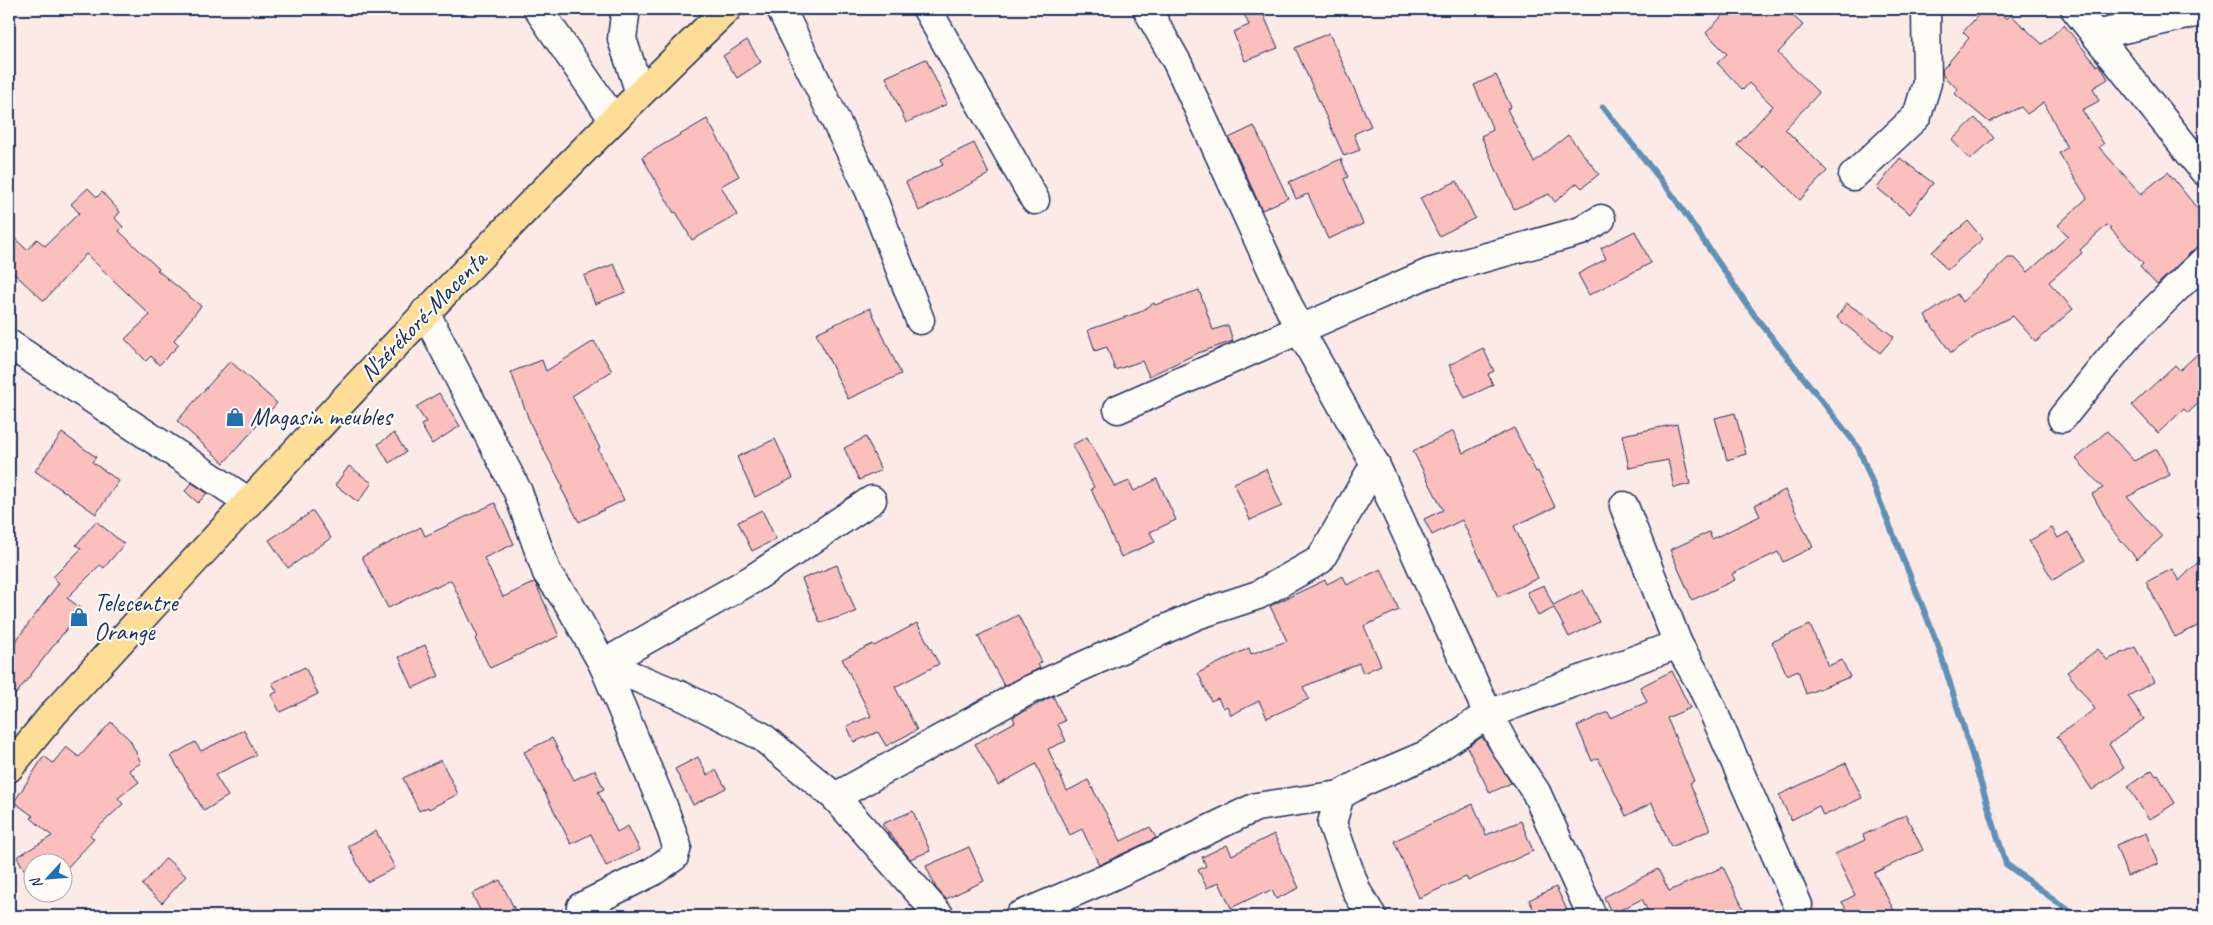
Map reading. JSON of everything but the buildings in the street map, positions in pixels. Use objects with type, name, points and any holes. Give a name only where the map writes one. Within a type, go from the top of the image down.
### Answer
[{"type":"highway","name":"N'zérékoré-Macenta","points":[[9,768],[54,713],[425,312],[613,120],[727,9]]},
{"type":"street","points":[[538,9],[613,120]]},
{"type":"street","points":[[781,9],[869,189],[920,320]]},
{"type":"street","points":[[927,9],[1035,200]]},
{"type":"street","points":[[1147,9],[1178,64],[1299,329],[1375,464],[1488,714],[1508,750],[1536,792],[1592,916]]},
{"type":"street","points":[[1853,176],[1917,116],[1927,83],[1926,9]]},
{"type":"street","points":[[2075,9],[2204,171]]},
{"type":"street","points":[[2096,35],[2204,11]]},
{"type":"street","points":[[625,15],[622,39],[640,93]]},
{"type":"street","points":[[1118,409],[1429,273],[1581,231],[1601,219]]},
{"type":"street","points":[[2062,418],[2129,335],[2204,261]]},
{"type":"street","points":[[425,312],[518,492],[547,572],[603,664],[663,806],[677,846],[674,856],[652,872],[581,907]]},
{"type":"street","points":[[9,344],[250,502]]},
{"type":"street","points":[[835,797],[1029,690],[1197,615],[1258,595],[1320,560],[1375,464]]},
{"type":"street","points":[[603,664],[751,580],[872,500]]},
{"type":"street","points":[[1624,506],[1678,644],[1702,686],[1798,905]]},
{"type":"street","points":[[1019,916],[1110,877],[1256,807],[1340,795],[1365,781],[1428,754],[1488,714],[1678,644]]},
{"type":"street","points":[[603,664],[682,696],[761,736],[835,797],[940,916]]},
{"type":"street","points":[[1340,795],[1332,823],[1357,892],[1372,916]]},
{"type":"waterway","points":[[1603,107],[1671,193],[1755,316],[1858,447],[1938,645],[2006,864],[2076,916]]},
{"type":"place","name":"Magasin meubles","points":[[235,417]]},
{"type":"place","name":"Telecentre Orange","points":[[79,617]]}]
